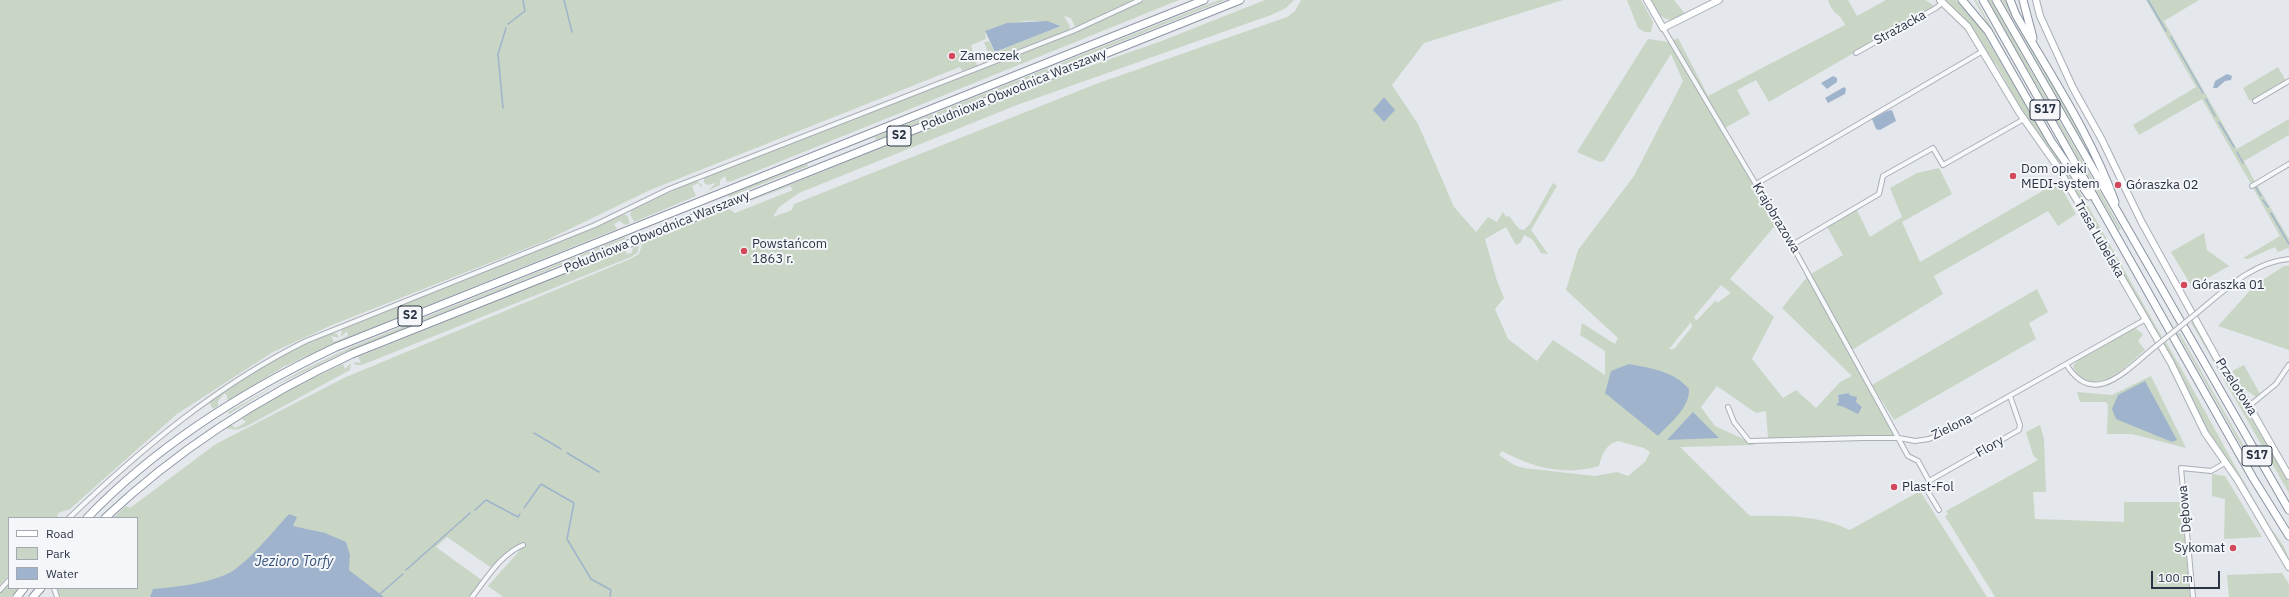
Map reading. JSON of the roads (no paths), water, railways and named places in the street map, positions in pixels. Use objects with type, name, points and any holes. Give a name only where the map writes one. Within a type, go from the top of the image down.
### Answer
[{"type":"highway","name":"Południowa Obwodnica Warszawy","points":[[88,517],[156,456],[221,410],[278,375],[341,345],[1204,0]]},
{"type":"highway","name":"Południowa Obwodnica Warszawy","points":[[107,517],[161,469],[228,420],[295,382],[352,354],[1240,0]]},
{"type":"highway","points":[[1962,0],[1988,32],[2051,141],[2107,220]]},
{"type":"highway","name":"S17","points":[[1983,0],[2253,478],[2289,536]]},
{"type":"highway","name":"S17","points":[[1996,0],[2289,510]]},
{"type":"highway","points":[[2010,0],[2016,15],[2036,46],[2077,119],[2105,175],[2120,217]]},
{"type":"highway","points":[[2023,0],[2036,46]]},
{"type":"highway","points":[[17,597],[23,589]]},
{"type":"highway","points":[[33,597],[40,589]]},
{"type":"street","points":[[70,517],[111,478],[206,401],[263,363],[306,341],[595,225],[669,189],[1073,31],[1140,0]]},
{"type":"street","name":"Krajobrazowa","points":[[1646,0],[1792,245],[1908,456],[1918,461],[1929,481],[1927,490],[1939,510]]},
{"type":"street","points":[[1663,28],[1719,0]]},
{"type":"street","name":"Przelotowa","points":[[2036,0],[2040,16],[2073,88],[2183,298],[2222,368],[2249,406],[2289,476]]},
{"type":"street","name":"Trasa Lubelska","points":[[1942,1],[1963,21],[2024,119],[2057,166],[2102,247],[2171,363],[2205,433],[2225,463]]},
{"type":"street","name":"Strażacka","points":[[1856,53],[1936,8],[1942,1]]},
{"type":"street","points":[[1756,184],[1983,51]]},
{"type":"street","points":[[2255,101],[2289,81]]},
{"type":"street","points":[[1792,245],[1879,194],[1883,176],[1933,148],[1943,165],[2024,119]]},
{"type":"street","points":[[2252,186],[2289,164]]},
{"type":"street","points":[[2066,364],[2072,374],[2082,383],[2099,386],[2117,377],[2198,312],[2254,270],[2274,261],[2289,258]]},
{"type":"street","name":"Zielona","points":[[1728,407],[1734,422],[1749,441],[1812,438],[1899,438],[1915,441],[1938,436],[2146,319]]},
{"type":"street","points":[[2249,406],[2276,384],[2289,365]]},
{"type":"street","name":"Flory","points":[[1929,481],[2018,430],[2020,425],[2010,396]]},
{"type":"street","points":[[2225,463],[2289,567]]},
{"type":"street","name":"Dębowa","points":[[2193,597],[2181,468],[2211,471],[2225,463]]},
{"type":"street","points":[[472,597],[504,558],[511,551],[523,546]]},
{"type":"street","points":[[0,590],[8,581]]},
{"type":"water","points":[[1047,21],[1061,26],[995,52],[985,31],[1007,23]]},
{"type":"water","points":[[2227,74],[2232,76],[2231,80],[2225,81],[2217,88],[2213,88],[2215,81]]},
{"type":"water","points":[[1833,76],[1837,78],[1837,82],[1827,89],[1821,83]]},
{"type":"water","points":[[1844,87],[1846,89],[1845,94],[1828,103],[1825,98]]},
{"type":"water","points":[[1384,97],[1395,110],[1384,122],[1373,110]]},
{"type":"water","points":[[1892,110],[1896,121],[1880,130],[1876,129],[1872,119]]},
{"type":"water","points":[[1629,364],[1669,374],[1689,389],[1683,409],[1658,436],[1605,393],[1611,371]]},
{"type":"water","points":[[2145,381],[2177,440],[2172,442],[2116,419],[2112,409],[2118,395]]},
{"type":"water","points":[[1849,393],[1849,395],[1857,397],[1856,402],[1862,407],[1858,414],[1836,405],[1839,402],[1838,395]]},
{"type":"water","points":[[1693,412],[1719,438],[1667,440]]},
{"type":"water","name":"Jezioro Torfy","points":[[289,514],[297,517],[293,526],[325,533],[346,542],[350,555],[349,570],[384,597],[150,597],[153,589],[199,583],[217,578],[233,571],[250,556]]},
{"type":"waterway","points":[[508,24],[525,11],[523,0]]},
{"type":"waterway","points":[[564,0],[572,32]]},
{"type":"waterway","points":[[2148,0],[2166,31]]},
{"type":"waterway","points":[[503,108],[498,54],[506,28]]},
{"type":"waterway","points":[[2171,37],[2203,93]]},
{"type":"waterway","points":[[2206,99],[2215,116]]},
{"type":"waterway","points":[[2219,122],[2234,147]]},
{"type":"waterway","points":[[2237,152],[2243,163]]},
{"type":"waterway","points":[[2255,186],[2261,196]]},
{"type":"waterway","points":[[2263,200],[2268,207]]},
{"type":"waterway","points":[[2271,213],[2289,244]]},
{"type":"waterway","points":[[534,433],[561,449]]},
{"type":"waterway","points":[[567,453],[599,472]]},
{"type":"waterway","points":[[524,508],[541,484],[574,503],[567,539],[591,579],[611,590],[610,597]]},
{"type":"waterway","points":[[475,510],[486,500],[518,517],[520,514]]},
{"type":"waterway","points":[[406,570],[470,513]]},
{"type":"waterway","points":[[380,594],[403,574]]},
{"type":"place","name":"Zameczek","points":[[952,56]]},
{"type":"place","name":"Dom opieki MEDI-system","points":[[2013,176]]},
{"type":"place","name":"Góraszka 02","points":[[2118,185]]},
{"type":"place","name":"Powstańcom 1863 r.","points":[[744,251]]},
{"type":"place","name":"Góraszka 01","points":[[2184,285]]},
{"type":"place","name":"Plast-Fol","points":[[1894,487]]},
{"type":"place","name":"Sykomat","points":[[2233,548]]}]
